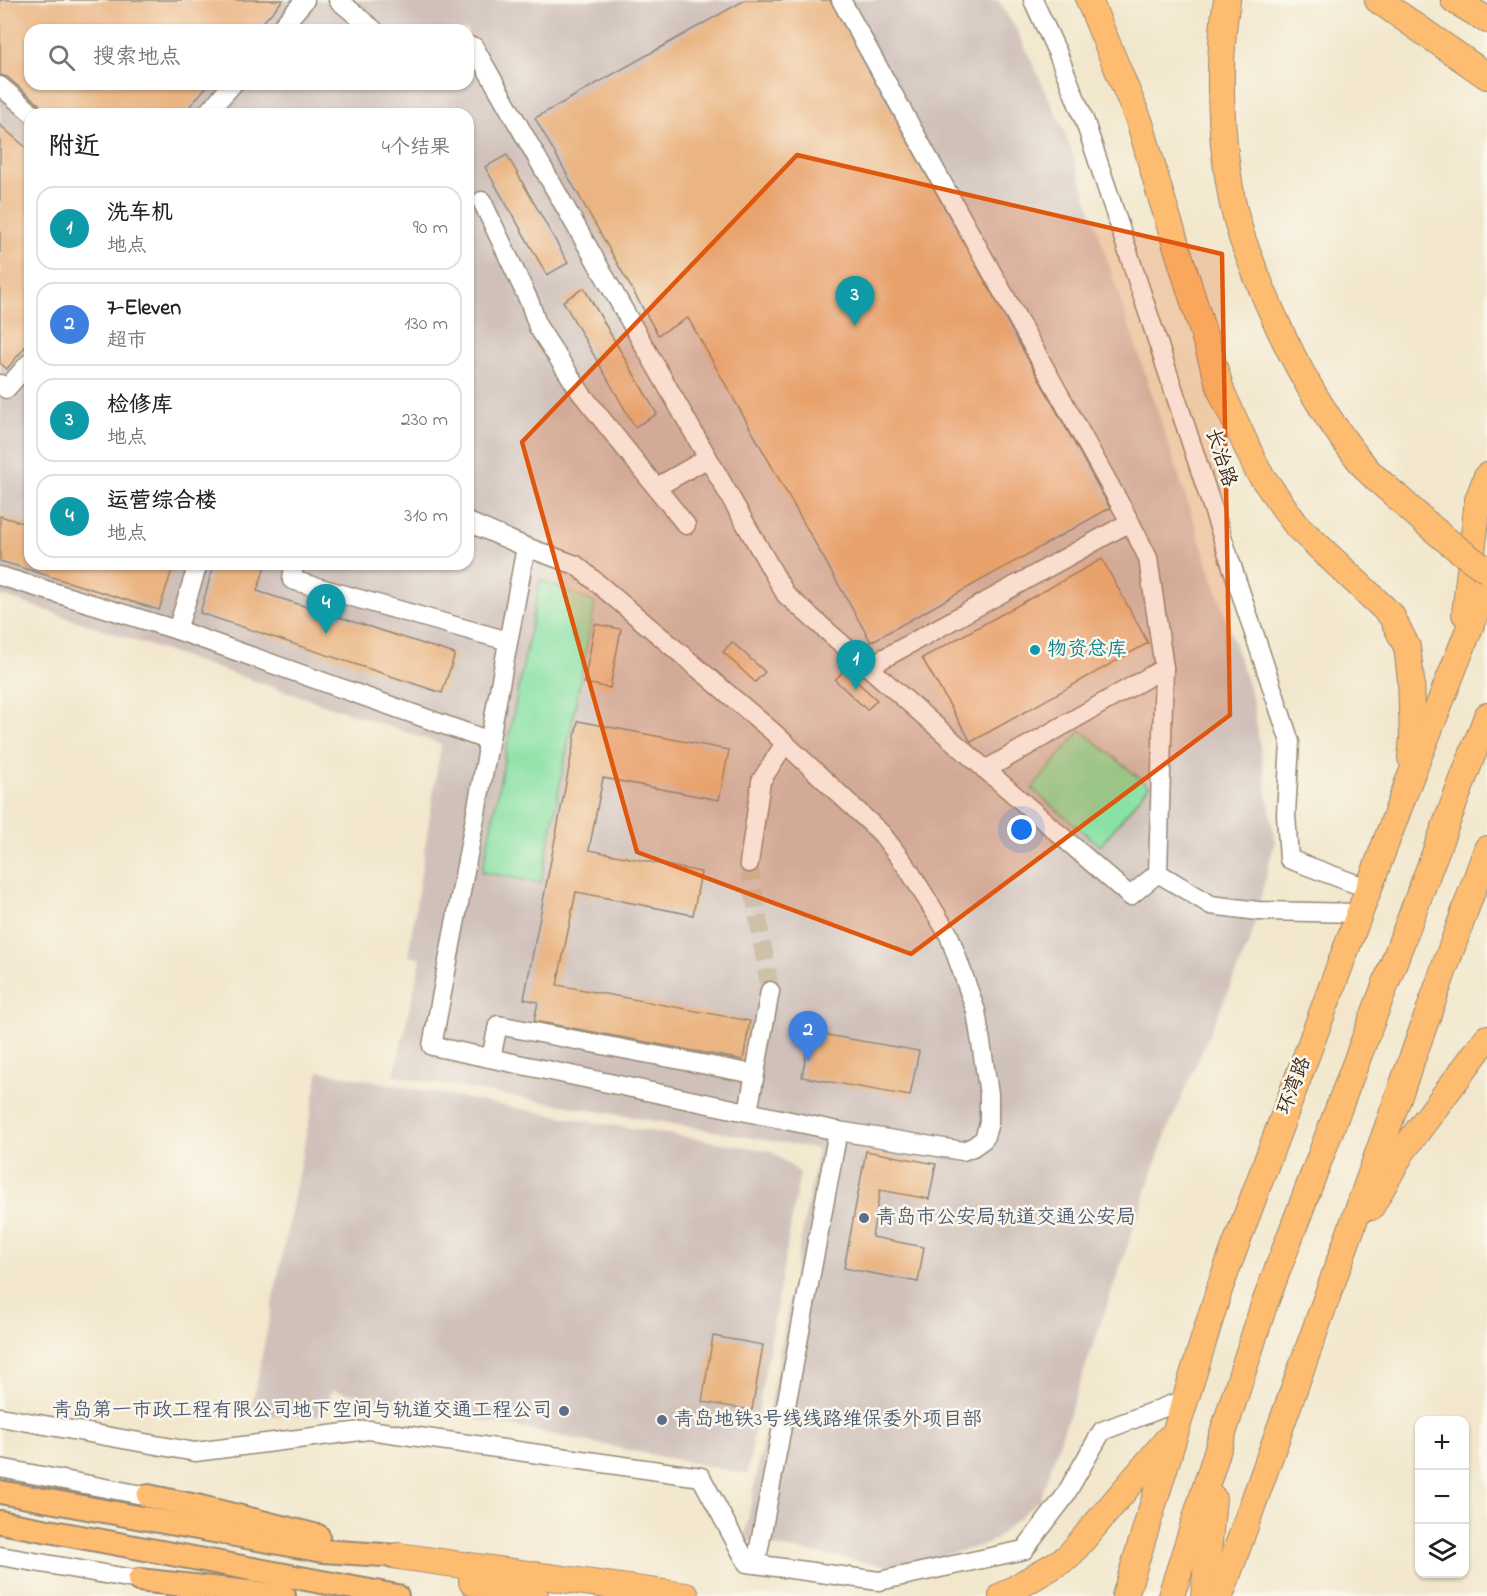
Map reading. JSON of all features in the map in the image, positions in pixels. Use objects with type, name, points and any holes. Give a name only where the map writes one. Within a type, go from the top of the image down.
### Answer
[{"type":"highway","points":[[1089,0],[1140,123],[1222,393],[1258,471],[1297,526],[1391,615],[1407,647],[1412,680],[1413,738],[1408,783]]},
{"type":"highway","points":[[1227,0],[1221,69],[1224,133],[1231,194],[1242,238],[1262,292],[1292,357],[1332,425],[1374,476],[1442,537],[1487,570]]},
{"type":"highway","points":[[1379,0],[1487,63]]},
{"type":"highway","points":[[1379,0],[1487,76]]},
{"type":"highway","points":[[1454,0],[1487,20]]},
{"type":"highway","points":[[1461,649],[1478,500],[1487,476]]},
{"type":"highway","name":"环湾路","points":[[1125,1596],[1220,1287],[1408,783],[1487,584]]},
{"type":"highway","points":[[1171,1596],[1263,1308],[1487,716]]},
{"type":"highway","points":[[1220,1596],[1487,849]]},
{"type":"highway","points":[[1335,1273],[1402,1152],[1487,1038]]},
{"type":"highway","points":[[1002,1596],[1068,1557],[1176,1429]]},
{"type":"highway","points":[[1204,1596],[1218,1449]]},
{"type":"highway","points":[[398,1556],[469,1581],[535,1596]]},
{"type":"highway","points":[[398,1556],[686,1596]]},
{"type":"main road","points":[[0,1492],[323,1551],[398,1556]]},
{"type":"main road","points":[[148,1496],[398,1556]]},
{"type":"main road","points":[[0,1522],[398,1596]]},
{"type":"main road","points":[[139,1580],[284,1596]]},
{"type":"street","points":[[284,24],[305,0]]},
{"type":"street","points":[[338,0],[367,24]]},
{"type":"street","points":[[474,47],[786,595],[1130,896],[1158,873],[1164,668],[1148,558],[842,0]]},
{"type":"street","name":"长治路","points":[[1033,0],[1058,54],[1085,122],[1290,742],[1286,814],[1289,859],[1369,889]]},
{"type":"street","points":[[0,86],[26,108]]},
{"type":"street","points":[[211,108],[227,90]]},
{"type":"street","points":[[482,201],[530,303],[538,327],[580,393],[686,525]]},
{"type":"street","points":[[0,384],[6,389],[24,369]]},
{"type":"street","points":[[657,487],[708,458]]},
{"type":"street","points":[[868,668],[1130,522]]},
{"type":"street","points":[[474,525],[576,565],[785,743],[881,833],[907,867],[950,935],[976,1011],[989,1094],[989,1123],[984,1139],[963,1151],[838,1131],[432,1046],[526,547]]},
{"type":"street","points":[[177,630],[196,570]]},
{"type":"street","points":[[293,570],[292,580],[508,640]]},
{"type":"street","points":[[0,576],[177,630],[487,740],[487,751]]},
{"type":"street","points":[[985,770],[1164,668]]},
{"type":"street","points":[[749,864],[762,781],[785,743]]},
{"type":"street","points":[[1158,873],[1210,905],[1257,911],[1359,913]]},
{"type":"street","points":[[748,1112],[770,991]]},
{"type":"street","points":[[491,1058],[498,1025],[754,1074]]},
{"type":"street","points":[[756,1564],[838,1131]]},
{"type":"street","points":[[0,1417],[195,1452],[369,1430],[700,1477],[747,1563],[879,1581],[1024,1550],[1063,1499],[1102,1431],[1186,1399]]},
{"type":"street","points":[[0,1468],[148,1496]]},
{"type":"street","points":[[0,1556],[139,1580]]},
{"type":"highlighted area","points":[[797,155],[1222,254],[1230,715],[911,954],[637,852],[522,442]]},
{"type":"shaded area","points":[[0,0],[998,0],[1019,34],[1066,135],[1252,697],[1275,841],[1250,941],[1167,1131],[1040,1499],[990,1543],[899,1568],[744,1541],[818,1149],[394,1076],[421,959],[408,956],[441,744],[0,595]]},
{"type":"shaded area","points":[[319,1071],[575,1119],[771,1151],[800,1173],[747,1474],[332,1390],[326,1413],[316,1416],[250,1415]]},
{"type":"green space","points":[[540,580],[595,603],[541,883],[482,872]]},
{"type":"green space","points":[[1081,730],[1149,786],[1100,846],[1032,789]]},
{"type":"building","points":[[0,0],[283,0],[261,24],[24,24],[24,90],[204,90],[188,108],[41,108],[7,77],[0,75]]},
{"type":"building","points":[[745,0],[830,0],[1110,508],[871,642],[688,318],[658,335],[535,118]]},
{"type":"building","points":[[0,125],[24,146],[24,348],[7,369],[0,363]]},
{"type":"building","points":[[507,155],[568,263],[547,275],[485,167]]},
{"type":"building","points":[[584,288],[657,414],[635,427],[563,301]]},
{"type":"building","points":[[0,516],[24,523],[24,568],[0,561]]},
{"type":"building","name":"物资总库","points":[[1102,559],[1148,643],[971,742],[922,658]]},
{"type":"building","points":[[29,570],[172,570],[159,610]]},
{"type":"building","points":[[212,570],[264,570],[257,591],[455,654],[442,693],[200,613]]},
{"type":"building","points":[[595,624],[621,629],[610,688],[584,683]]},
{"type":"building","points":[[732,642],[765,672],[755,682],[723,652]]},
{"type":"building","points":[[844,670],[877,700],[867,710],[835,680]]},
{"type":"building","points":[[578,721],[729,750],[719,800],[603,778],[589,850],[701,872],[693,915],[576,892],[557,985],[750,1021],[743,1060],[534,1021],[538,1002],[524,999]]},
{"type":"building","points":[[810,1032],[919,1051],[910,1096],[802,1077]]},
{"type":"building","name":"青岛市公安局轨道交通公安局","points":[[866,1151],[936,1164],[929,1199],[880,1190],[872,1237],[924,1247],[918,1282],[844,1268]]},
{"type":"building","points":[[713,1336],[763,1345],[752,1410],[702,1402]]},
{"type":"tunnel","points":[[749,863],[770,991]]},
{"type":"place","name":"检修库","points":[[855,326]]},
{"type":"place","name":"运营综合楼","points":[[326,634]]},
{"type":"place","name":"物资总库","points":[[1035,650]]},
{"type":"place","name":"洗车机","points":[[856,690]]},
{"type":"place","name":"7-Eleven","points":[[808,1061]]},
{"type":"place","name":"青岛市公安局轨道交通公安局","points":[[864,1218]]},
{"type":"place","name":"青岛第一市政工程有限公司地下空间与轨道交通工程公司","points":[[564,1411]]},
{"type":"place","name":"青岛地铁3号线线路维保委外项目部","points":[[662,1420]]}]
